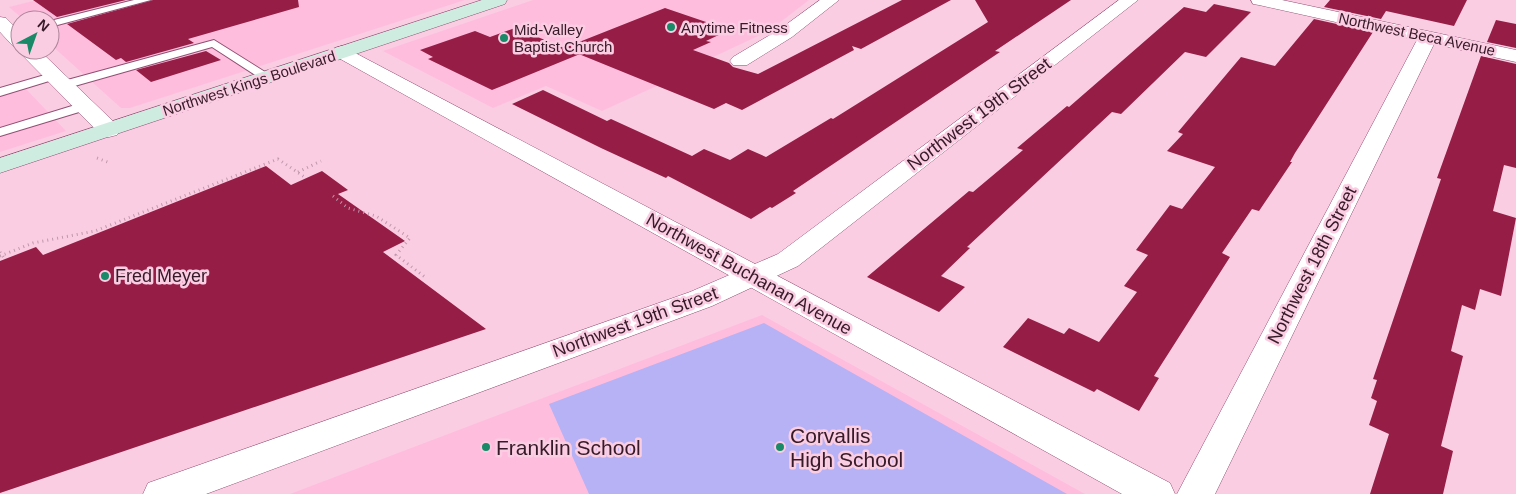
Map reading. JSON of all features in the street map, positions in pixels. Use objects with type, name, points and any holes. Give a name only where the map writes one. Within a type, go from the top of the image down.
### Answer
[{"type":"main road","name":"Northwest Kings Boulevard","points":[[0,166],[499,0]]},
{"type":"street","points":[[740,61],[786,33],[831,0]]},
{"type":"street","name":"Northwest 19th Street","points":[[162,494],[700,299],[788,260],[1130,0]]},
{"type":"street","name":"Northwest Beca Avenue","points":[[1259,0],[1516,56]]},
{"type":"street","name":"Northwest 18th Street","points":[[1196,494],[1428,36]]},
{"type":"street","name":"Northwest Buchanan Avenue","points":[[342,52],[1156,494]]},
{"type":"street","points":[[38,60],[109,130]]},
{"type":"lane","points":[[60,22],[146,0]]},
{"type":"lane","points":[[0,92],[59,81],[214,43],[267,77]]},
{"type":"lane","points":[[0,132],[85,106]]},
{"type":"path","points":[[5,259],[1,254],[33,243],[95,231],[278,158],[306,178]]},
{"type":"path","points":[[298,172],[321,161]]},
{"type":"path","points":[[333,196],[348,208],[376,216],[410,238],[396,255],[425,277]]},
{"type":"shaded area","points":[[37,0],[465,0],[130,108],[121,108],[60,53],[60,10],[12,10],[9,7]]},
{"type":"shaded area","points":[[533,0],[809,0],[769,31],[709,59],[709,62],[602,111],[546,86],[493,108],[383,51]]},
{"type":"shaded area","points":[[26,89],[66,131],[0,152],[0,96]]},
{"type":"shaded area","name":"Corvallis High School","points":[[762,315],[1085,494],[290,494]]},
{"type":"shaded area","name":"Corvallis High School","points":[[764,323],[1067,494],[589,494],[549,404]]},
{"type":"building","points":[[33,0],[126,0],[60,16],[60,10],[47,10]]},
{"type":"building","points":[[153,0],[298,0],[299,7],[188,39],[194,43],[126,62],[121,58],[116,60],[67,24]]},
{"type":"building","points":[[902,0],[951,0],[861,49],[852,46],[854,50],[742,110],[726,103],[714,109],[564,48],[665,8],[709,23],[705,25],[725,32],[706,41],[711,42],[693,50],[729,63],[733,67],[758,74]]},
{"type":"building","points":[[975,0],[1071,0],[995,51],[1000,52],[793,191],[796,193],[751,219],[668,176],[666,178],[601,148],[512,104],[543,90],[607,121],[611,119],[692,156],[704,149],[730,160],[748,149],[766,157],[831,118],[833,119],[988,22]]},
{"type":"building","points":[[1330,0],[1467,0],[1454,26],[1386,11],[1381,19],[1324,7]]},
{"type":"building","points":[[1214,4],[1251,12],[1206,57],[1185,52],[1121,114],[1112,112],[967,247],[970,248],[941,276],[965,287],[939,312],[867,277],[969,191],[973,192],[1023,150],[1017,148],[1067,106],[1069,107],[1184,7],[1206,12]]},
{"type":"building","points":[[1314,19],[1373,32],[1295,153],[1290,162],[1292,162],[1259,211],[1252,209],[1222,253],[1230,257],[1154,376],[1159,378],[1139,411],[1097,389],[1094,392],[1003,347],[1028,318],[1064,334],[1069,328],[1099,342],[1137,292],[1124,286],[1148,255],[1136,250],[1170,205],[1182,209],[1215,167],[1167,151],[1183,134],[1178,132],[1241,57],[1275,66]]},
{"type":"building","points":[[1496,20],[1516,24],[1516,48],[1487,42]]},
{"type":"building","points":[[515,28],[580,54],[492,90],[428,59],[433,57],[420,50],[475,31],[490,37]]},
{"type":"building","points":[[206,51],[221,60],[151,82],[136,70]]},
{"type":"building","points":[[1481,56],[1516,64],[1516,168],[1504,165],[1493,211],[1516,218],[1501,296],[1480,289],[1475,310],[1462,305],[1451,351],[1463,356],[1441,446],[1453,451],[1443,494],[1370,494],[1389,434],[1369,425],[1377,401],[1371,398],[1377,380],[1373,379],[1441,179],[1437,178]]},
{"type":"building","points":[[266,166],[291,185],[322,171],[348,190],[338,194],[405,241],[383,252],[486,329],[0,493],[0,261],[36,247],[43,255]]},
{"type":"place","name":"Anytime Fitness","points":[[671,27]]},
{"type":"place","name":"Mid-Valley Baptist Church","points":[[504,38]]},
{"type":"place","name":"Fred Meyer","points":[[105,276]]},
{"type":"place","name":"Franklin School","points":[[486,447]]},
{"type":"place","name":"Corvallis High School","points":[[780,447]]}]
